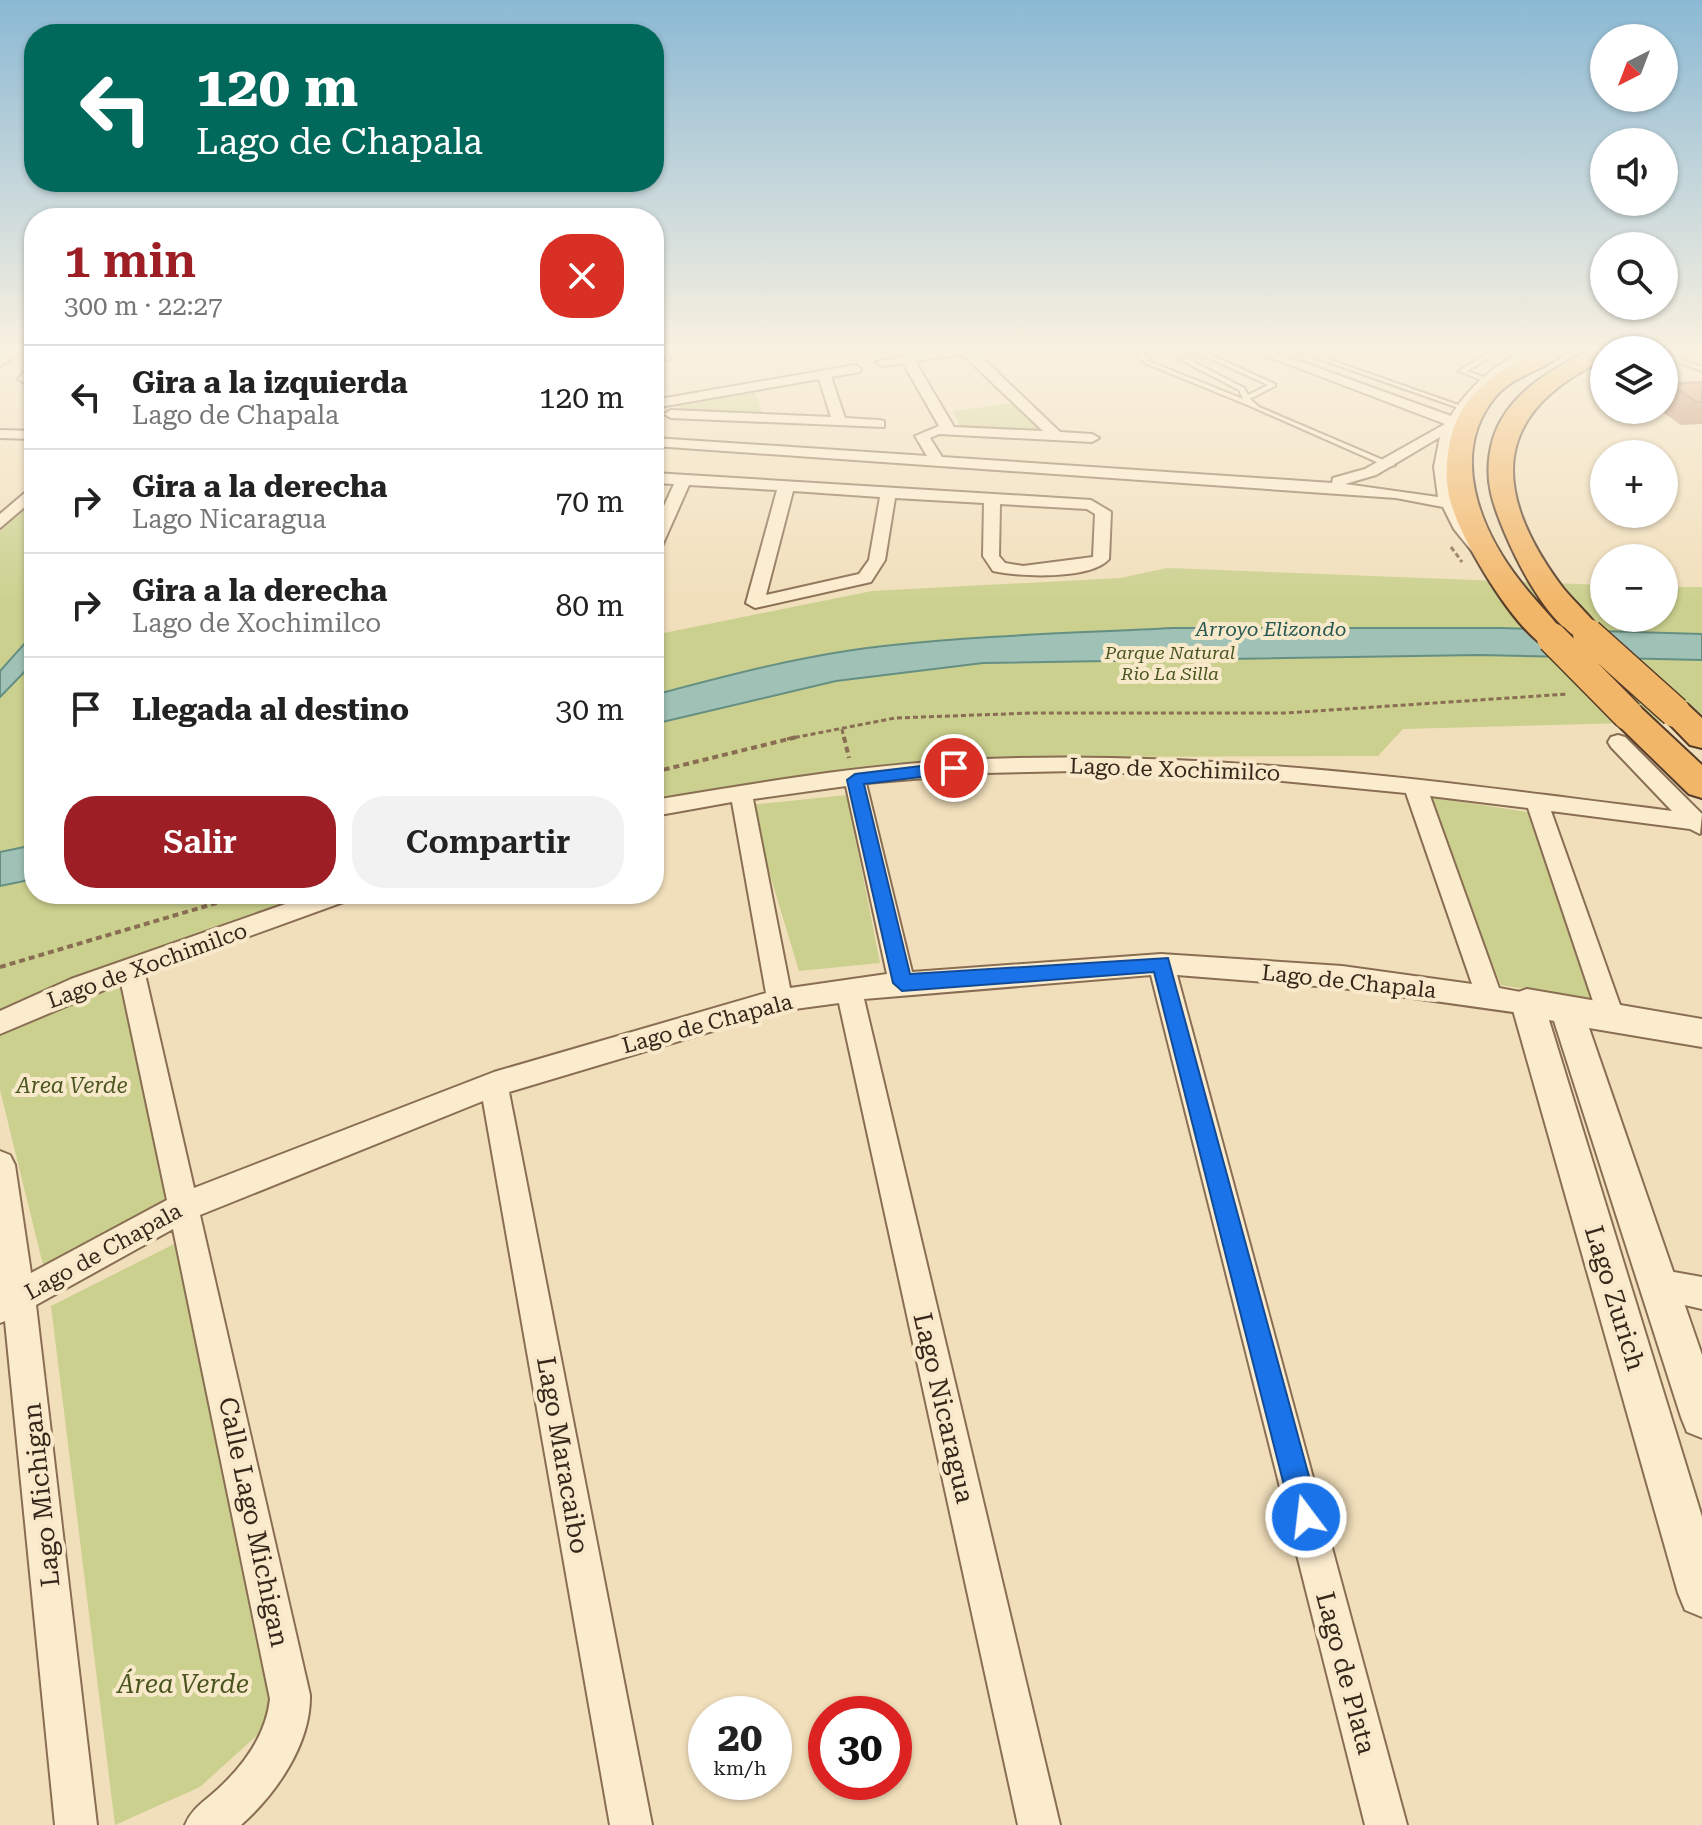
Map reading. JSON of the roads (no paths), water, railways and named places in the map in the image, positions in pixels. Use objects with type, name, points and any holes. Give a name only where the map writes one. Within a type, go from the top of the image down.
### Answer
[{"type":"highway","points":[[1464,434],[1459,456],[1461,494],[1485,556],[1623,728],[1702,785]]},
{"type":"highway","points":[[1507,434],[1501,458],[1504,495],[1519,539],[1534,568],[1569,616],[1702,737]]},
{"type":"street","points":[[923,434],[936,459]]},
{"type":"street","points":[[1028,434],[1092,438]]},
{"type":"street","points":[[1312,486],[1362,476],[1391,465],[1436,434]]},
{"type":"street","points":[[1449,434],[1443,458],[1446,503],[1460,530],[1485,556]]},
{"type":"street","points":[[664,447],[936,459],[1396,493],[1446,503]]},
{"type":"street","points":[[1410,450],[1443,458]]},
{"type":"street","points":[[664,479],[1097,507],[1103,515],[1101,559],[1091,565],[1038,570],[1013,571],[999,567],[991,556],[992,501]]},
{"type":"street","points":[[664,524],[683,481]]},
{"type":"street","points":[[786,487],[755,603],[865,578],[877,560],[888,493]]},
{"type":"street","points":[[0,523],[24,500]]},
{"type":"street","points":[[1623,728],[1699,825]]},
{"type":"street","name":"Lago de Xochimilco","points":[[664,806],[741,793],[954,768],[1050,765],[1252,771],[1414,786],[1699,825]]},
{"type":"street","points":[[855,780],[902,983]]},
{"type":"street","name":"Lago Zurich","points":[[1414,786],[1508,1000],[1702,1593]]},
{"type":"street","points":[[741,793],[780,1000]]},
{"type":"street","points":[[1537,802],[1612,1019]]},
{"type":"street","name":"Lago de Xochimilco","points":[[0,1023],[80,987],[313,904]]},
{"type":"street","name":"Lago de Chapala","points":[[10,1302],[185,1206],[494,1084],[780,1000],[902,983],[1161,964],[1342,977],[1508,1000],[1702,1033]]},
{"type":"street","name":"Lago de Plata","points":[[1161,964],[1386,1825]]},
{"type":"street","points":[[131,970],[185,1206]]},
{"type":"street","name":"Lago Nicaragua","points":[[849,990],[1039,1825]]},
{"type":"street","name":"Lago Zurich","points":[[1567,1011],[1702,1417]]},
{"type":"street","name":"Lago Maracaibo","points":[[494,1084],[631,1825]]},
{"type":"street","name":"Lago Michigan","points":[[0,1165],[10,1302],[76,1825]]},
{"type":"street","name":"Calle Lago Michigan","points":[[185,1206],[286,1671],[290,1703],[283,1731],[266,1762],[214,1823]]},
{"type":"street","points":[[1657,1285],[1702,1293]]},
{"type":"lane","points":[[1322,434],[1391,465]]},
{"type":"water","name":"Arroyo Elizondo","points":[[1173,628],[1500,628],[1702,634],[1702,660],[1479,655],[983,663],[836,681],[664,722],[664,692],[802,659],[928,642]]},
{"type":"water","points":[[24,644],[24,672],[0,697],[0,671]]},
{"type":"water","points":[[24,847],[24,881],[0,886],[0,852]]},
{"type":"park label","name":"Parque Natural Rio La Silla","points":[[1170,663]]},
{"type":"park label","name":"Area Verde","points":[[72,1085]]},
{"type":"park label","name":"Área Verde","points":[[183,1684]]}]
